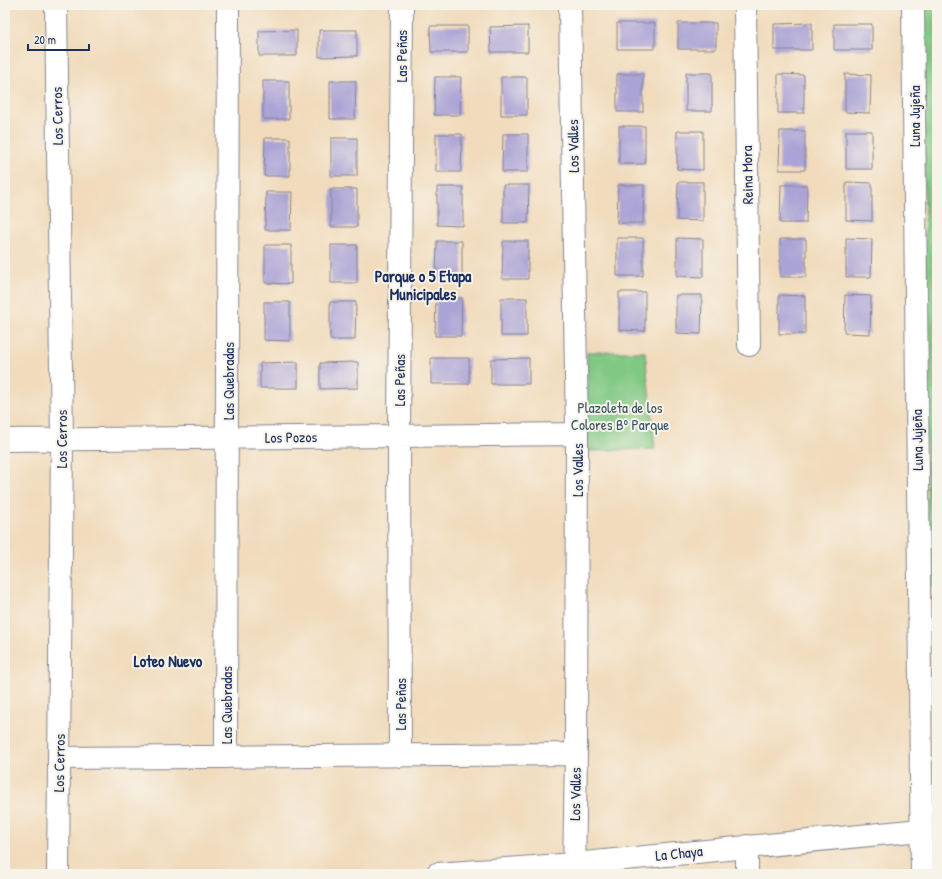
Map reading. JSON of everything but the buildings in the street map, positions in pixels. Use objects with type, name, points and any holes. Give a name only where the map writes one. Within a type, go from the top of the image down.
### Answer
[{"type":"street","name":"Los Cerros","points":[[56,5],[62,440],[58,874]]},
{"type":"street","name":"Las Quebradas","points":[[226,757],[228,5]]},
{"type":"street","name":"Las Peñas","points":[[400,756],[399,436],[402,5]]},
{"type":"street","name":"Los Valles","points":[[570,5],[577,434],[576,754],[574,869]]},
{"type":"street","name":"Reina Mora","points":[[746,5],[748,345]]},
{"type":"street","name":"Luna Jujeña","points":[[913,5],[922,874]]},
{"type":"street","name":"Los Pozos","points":[[5,440],[577,434]]},
{"type":"street","points":[[59,758],[576,754]]},
{"type":"street","name":"La Chaya","points":[[437,874],[574,869],[746,846],[922,830]]},
{"type":"street","points":[[746,846],[747,874]]},
{"type":"green space","points":[[923,5],[937,5],[937,585],[928,588]]},
{"type":"green space","name":"Plazoleta de los Colores Bº Parque","points":[[587,352],[645,352],[655,449],[588,451]]},
{"type":"district","name":"Parque o 5 Etapa Municipales","points":[[423,285]]},
{"type":"district","name":"Loteo Nuevo","points":[[168,661]]}]
